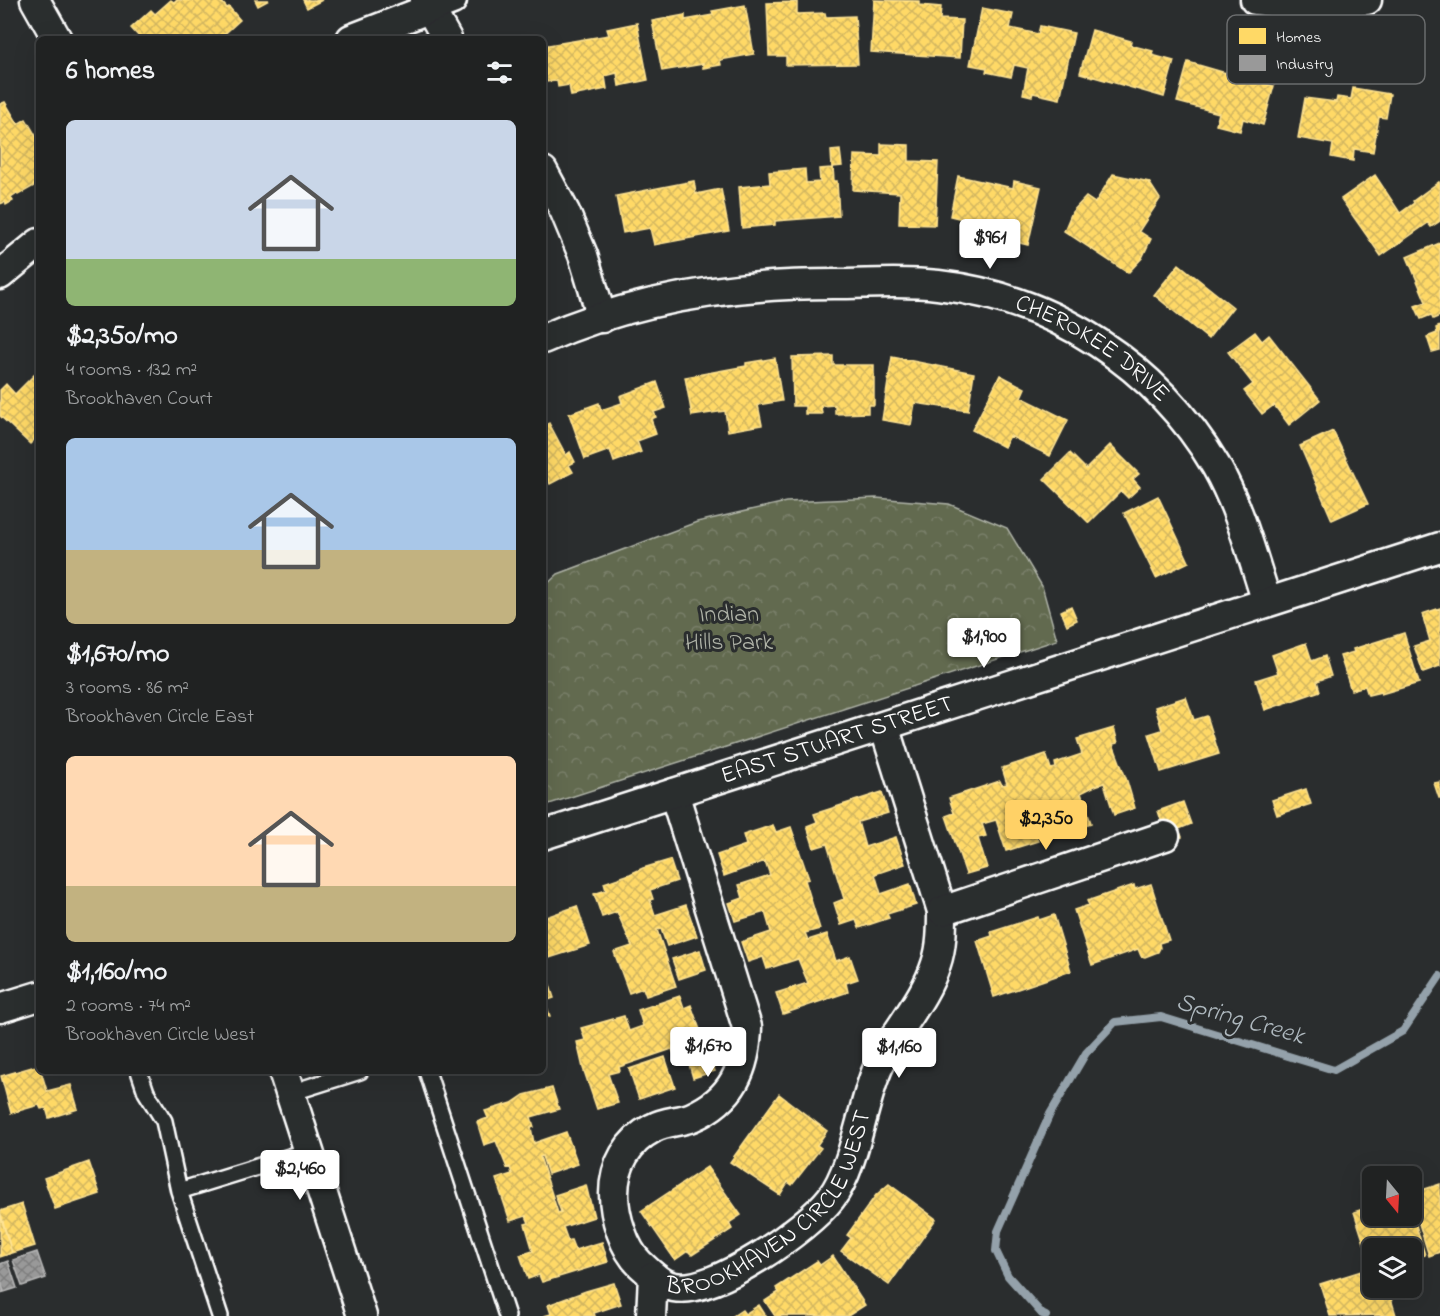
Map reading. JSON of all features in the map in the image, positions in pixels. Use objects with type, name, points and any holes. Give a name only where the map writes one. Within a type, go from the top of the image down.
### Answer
[{"type":"street","points":[[35,0],[55,36]]},
{"type":"street","points":[[1255,0],[1311,6],[1367,0]]},
{"type":"street","points":[[358,36],[435,3],[446,36]]},
{"type":"street","points":[[546,177],[565,212],[583,255],[602,318]]},
{"type":"street","points":[[0,275],[36,245]]},
{"type":"street","name":"CHEROKEE DRIVE","points":[[546,338],[602,318],[658,303],[722,291],[787,284],[937,285],[974,290],[1017,302],[1064,322],[1091,337],[1122,359],[1160,392],[1189,426],[1216,468],[1238,514],[1267,602]]},
{"type":"street","name":"EAST STUART STREET","points":[[546,834],[1440,547]]},
{"type":"street","name":"BROOKHAVEN CIRCLE WEST","points":[[652,1276],[676,1287],[695,1287],[716,1280],[795,1232],[822,1208],[843,1177],[875,1074],[889,1045],[928,986],[937,963],[942,935],[942,910],[884,726]]},
{"type":"street","points":[[651,1316],[652,1276],[635,1259],[623,1239],[614,1195],[616,1172],[621,1158],[635,1140],[655,1127],[691,1118],[712,1106],[729,1089],[739,1074],[746,1051],[745,1015],[674,792]]},
{"type":"street","points":[[942,910],[1165,837]]},
{"type":"street","points":[[0,1008],[36,997]]},
{"type":"street","points":[[287,1082],[362,1316]]},
{"type":"lane","points":[[140,1074],[146,1092],[164,1121],[179,1191],[220,1316]]},
{"type":"lane","points":[[287,1082],[340,1074]]},
{"type":"lane","points":[[428,1074],[507,1316]]},
{"type":"lane","points":[[179,1191],[309,1151]]},
{"type":"green space","name":"Indian Hills Park","points":[[876,498],[949,504],[1007,528],[1042,586],[1057,640],[546,805],[546,585],[558,574],[697,522],[786,502]]},
{"type":"building: Homes","points":[[171,0],[174,2],[176,0],[220,0],[240,20],[222,36],[138,36],[131,28],[151,10],[155,14]]},
{"type":"building: Homes","points":[[255,0],[269,0],[258,6]]},
{"type":"building: Homes","points":[[303,0],[322,0],[307,8]]},
{"type":"building: Homes","points":[[874,0],[919,1],[919,5],[941,7],[940,19],[962,20],[960,58],[871,52]]},
{"type":"building: Homes","points":[[797,2],[797,14],[825,13],[826,17],[855,16],[858,64],[786,65],[786,56],[769,56],[767,3]]},
{"type":"building: Homes","points":[[745,5],[754,54],[720,60],[721,65],[703,68],[703,64],[662,71],[652,21],[685,15],[685,20],[713,15],[712,11]]},
{"type":"building: Homes","points":[[982,8],[1013,14],[1010,28],[1038,34],[1040,26],[1074,33],[1060,99],[1033,93],[1032,96],[1023,94],[1028,68],[1014,65],[1011,77],[986,72],[987,68],[970,65]]},
{"type":"building: Homes","points":[[637,23],[648,80],[619,86],[617,73],[605,76],[607,89],[571,96],[569,85],[558,87],[557,81],[546,82],[546,46],[609,35],[607,29]]},
{"type":"building: Homes","points":[[1092,30],[1131,41],[1130,45],[1153,51],[1152,55],[1174,61],[1164,97],[1080,73]]},
{"type":"building: Homes","points":[[1188,62],[1226,73],[1227,70],[1227,84],[1274,86],[1263,125],[1243,119],[1240,131],[1216,125],[1219,113],[1177,102]]},
{"type":"building: Homes","points":[[1353,88],[1390,94],[1386,118],[1379,117],[1373,152],[1354,149],[1353,161],[1331,157],[1333,144],[1298,138],[1305,98],[1336,102],[1337,97],[1351,99]]},
{"type":"building: Homes","points":[[5,102],[18,124],[26,119],[36,136],[36,185],[11,197],[13,201],[6,205],[5,202],[0,204],[0,104]]},
{"type":"building: Homes","points":[[881,144],[909,145],[909,161],[938,162],[935,225],[899,224],[900,193],[853,190],[854,155],[881,156]]},
{"type":"building: Homes","points":[[840,150],[842,166],[833,167],[834,181],[837,181],[839,216],[775,221],[775,225],[742,228],[739,187],[770,184],[769,172],[805,169],[806,183],[820,182],[819,169],[832,168],[831,151]]},
{"type":"building: Homes","points":[[1113,174],[1149,182],[1160,199],[1139,231],[1151,239],[1142,258],[1128,273],[1064,231],[1072,212],[1086,197],[1095,203]]},
{"type":"building: Homes","points":[[1375,175],[1400,213],[1439,182],[1440,184],[1440,221],[1431,227],[1428,223],[1381,256],[1341,199]]},
{"type":"building: Homes","points":[[958,176],[1013,188],[1014,181],[1041,187],[1028,245],[1003,239],[1004,234],[978,228],[979,223],[950,216]]},
{"type":"building: Homes","points":[[694,181],[696,194],[721,189],[729,231],[654,245],[650,228],[623,233],[616,196]]},
{"type":"building: Homes","points":[[1440,243],[1440,316],[1433,319],[1431,315],[1421,319],[1415,306],[1426,302],[1407,257]]},
{"type":"building: Homes","points":[[1179,264],[1233,307],[1208,339],[1154,295]]},
{"type":"building: Homes","points":[[1440,326],[1440,350],[1432,352],[1427,337],[1437,333],[1436,328]]},
{"type":"building: Homes","points":[[1255,332],[1262,341],[1269,335],[1320,400],[1289,425],[1274,405],[1262,414],[1244,391],[1253,384],[1228,352]]},
{"type":"building: Homes","points":[[833,356],[833,365],[874,365],[874,405],[868,405],[868,413],[835,414],[835,405],[821,406],[822,414],[805,414],[805,406],[793,406],[792,357]]},
{"type":"building: Homes","points":[[892,357],[974,373],[968,411],[915,403],[911,425],[882,420]]},
{"type":"building: Homes","points":[[775,358],[782,401],[758,405],[762,425],[728,431],[725,411],[692,416],[685,377],[746,366],[746,363]]},
{"type":"building: Homes","points":[[36,373],[36,438],[30,444],[0,416],[0,390],[6,384],[15,394]]},
{"type":"building: Homes","points":[[1000,375],[1025,388],[1021,397],[1068,420],[1050,456],[1010,436],[1004,447],[972,430]]},
{"type":"building: Homes","points":[[657,382],[666,408],[654,412],[656,417],[651,419],[656,434],[637,441],[641,452],[614,462],[610,450],[585,459],[569,414],[599,403],[601,410],[622,403],[620,396]]},
{"type":"building: Homes","points":[[549,423],[566,455],[570,452],[575,462],[569,465],[573,472],[550,484],[546,477],[546,425]]},
{"type":"building: Homes","points":[[1333,431],[1368,504],[1332,520],[1300,446]]},
{"type":"building: Homes","points":[[1110,445],[1139,474],[1133,479],[1140,487],[1128,498],[1121,491],[1089,523],[1044,479],[1070,453],[1086,469]]},
{"type":"building: Homes","points":[[1158,496],[1189,562],[1156,578],[1124,513]]},
{"type":"building: Homes","points":[[1071,606],[1077,620],[1067,625],[1061,611]]},
{"type":"building: Homes","points":[[1440,608],[1440,666],[1423,672],[1414,646],[1430,641],[1422,614]]},
{"type":"building: Homes","points":[[1404,633],[1419,683],[1381,694],[1381,692],[1368,695],[1365,686],[1351,690],[1340,656],[1354,652],[1353,649]]},
{"type":"building: Homes","points":[[1306,643],[1312,661],[1325,656],[1331,676],[1317,681],[1320,691],[1265,710],[1256,680],[1278,673],[1272,655]]},
{"type":"building: Homes","points":[[1186,697],[1194,720],[1207,716],[1219,754],[1161,772],[1149,734],[1162,730],[1155,707]]},
{"type":"building: Homes","points":[[1114,728],[1118,743],[1113,744],[1135,808],[1114,815],[1104,783],[1095,786],[1081,793],[1091,823],[1059,834],[1049,803],[1029,810],[1038,841],[1006,851],[996,820],[982,824],[986,836],[978,838],[987,868],[966,874],[946,816],[954,813],[949,798],[1000,781],[1002,785],[1007,784],[1002,768],[1046,754],[1051,769],[1056,768],[1055,763],[1082,754],[1077,739]]},
{"type":"building: Homes","points":[[1440,782],[1440,798],[1439,798],[1434,783]]},
{"type":"building: Homes","points":[[1306,789],[1311,804],[1277,815],[1272,800]]},
{"type":"building: Homes","points":[[882,792],[888,813],[858,822],[865,847],[896,837],[905,864],[875,874],[881,894],[910,884],[916,905],[887,914],[889,918],[859,928],[856,920],[841,925],[834,903],[844,899],[827,844],[814,848],[807,826],[817,822],[814,814]]},
{"type":"building: Homes","points":[[1183,802],[1191,824],[1179,829],[1182,837],[1168,841],[1158,811]]},
{"type":"building: Homes","points":[[773,825],[776,832],[791,827],[809,879],[805,880],[820,929],[805,933],[808,940],[827,934],[836,961],[850,956],[858,979],[846,983],[848,992],[783,1014],[776,993],[808,983],[798,959],[767,969],[763,957],[748,962],[741,942],[771,932],[765,912],[735,921],[729,903],[743,898],[739,885],[770,875],[765,861],[724,876],[717,855],[746,845],[743,835]]},
{"type":"building: Homes","points":[[670,860],[677,881],[650,890],[653,899],[650,900],[655,915],[686,905],[697,936],[667,946],[661,929],[657,930],[676,986],[646,996],[643,988],[629,993],[614,952],[632,946],[617,912],[602,917],[594,894],[606,890],[604,883]]},
{"type":"building: Homes","points":[[1151,884],[1169,940],[1159,943],[1158,952],[1145,957],[1141,956],[1138,949],[1092,965],[1074,910],[1089,905],[1087,901],[1134,885],[1135,889]]},
{"type":"building: Homes","points":[[577,906],[590,945],[546,959],[546,917]]},
{"type":"building: Homes","points":[[1054,915],[1071,971],[994,997],[977,941],[992,936],[991,932],[1038,917],[1039,920]]},
{"type":"building: Homes","points":[[700,950],[706,970],[679,979],[672,959]]},
{"type":"building: Homes","points":[[546,973],[554,998],[546,1001]]},
{"type":"building: Homes","points":[[680,996],[684,1008],[691,1005],[715,1071],[693,1078],[685,1050],[674,1054],[672,1049],[619,1067],[620,1071],[608,1074],[618,1103],[597,1109],[577,1042],[585,1040],[581,1028],[624,1016],[629,1031],[643,1026],[638,1010]]},
{"type":"building: Homes","points":[[546,1004],[550,1016],[546,1017]]},
{"type":"building: Homes","points":[[665,1057],[675,1087],[639,1099],[629,1069]]},
{"type":"building: Homes","points":[[36,1066],[36,1074],[42,1074],[47,1091],[71,1085],[78,1109],[49,1118],[46,1108],[41,1109],[39,1105],[11,1113],[1,1076]]},
{"type":"building: Homes","points":[[552,1088],[559,1109],[531,1117],[534,1127],[531,1128],[534,1143],[566,1132],[578,1164],[548,1174],[542,1156],[540,1157],[558,1213],[561,1212],[555,1195],[586,1185],[594,1217],[563,1227],[568,1241],[571,1240],[575,1250],[602,1242],[608,1262],[542,1282],[539,1275],[528,1279],[520,1255],[533,1251],[525,1224],[529,1223],[526,1216],[510,1221],[496,1179],[512,1174],[510,1167],[507,1168],[496,1141],[484,1145],[477,1122],[488,1118],[485,1111],[512,1103],[524,1095]]},
{"type":"building: Homes","points":[[779,1094],[827,1131],[817,1145],[821,1148],[792,1185],[788,1182],[780,1195],[730,1162]]},
{"type":"building: Homes","points":[[89,1162],[100,1194],[55,1209],[44,1178]]},
{"type":"building: Homes","points":[[707,1167],[741,1215],[729,1223],[732,1229],[692,1255],[688,1251],[675,1260],[641,1211]]},
{"type":"building: Homes","points":[[889,1184],[936,1219],[889,1285],[841,1251],[851,1238],[847,1235],[876,1195]]},
{"type":"building: Homes","points":[[1440,1184],[1440,1252],[1429,1256],[1420,1226],[1422,1226],[1422,1190]]},
{"type":"building: Homes","points":[[22,1204],[35,1246],[12,1253],[0,1211]]},
{"type":"building: Homes","points":[[1362,1209],[1362,1226],[1416,1226],[1420,1238],[1362,1238],[1354,1212]]},
{"type":"building: Homes","points":[[0,1215],[12,1253],[0,1257]]},
{"type":"building: Homes","points":[[833,1256],[865,1305],[848,1316],[775,1316],[765,1301],[779,1292],[776,1288],[817,1261],[820,1265]]},
{"type":"building: Homes","points":[[1362,1271],[1362,1298],[1391,1298],[1396,1315],[1330,1316],[1320,1284]]},
{"type":"building: Homes","points":[[614,1283],[621,1304],[594,1313],[595,1316],[544,1316],[551,1314],[548,1305]]},
{"type":"building: Homes","points":[[759,1305],[766,1316],[733,1316],[742,1310],[745,1314]]},
{"type":"building: Industry","points":[[37,1252],[46,1278],[22,1286],[13,1260]]},
{"type":"building: Industry","points":[[8,1261],[17,1288],[4,1292],[0,1278],[0,1264]]},
{"type":"building: Industry","points":[[0,1278],[4,1292],[0,1293]]},
{"type":"waterway","name":"Spring Creek","points":[[1046,1316],[1008,1276],[996,1251],[998,1231],[1050,1114],[1086,1053],[1115,1022],[1161,1017],[1334,1070],[1403,1031],[1440,976]]}]
